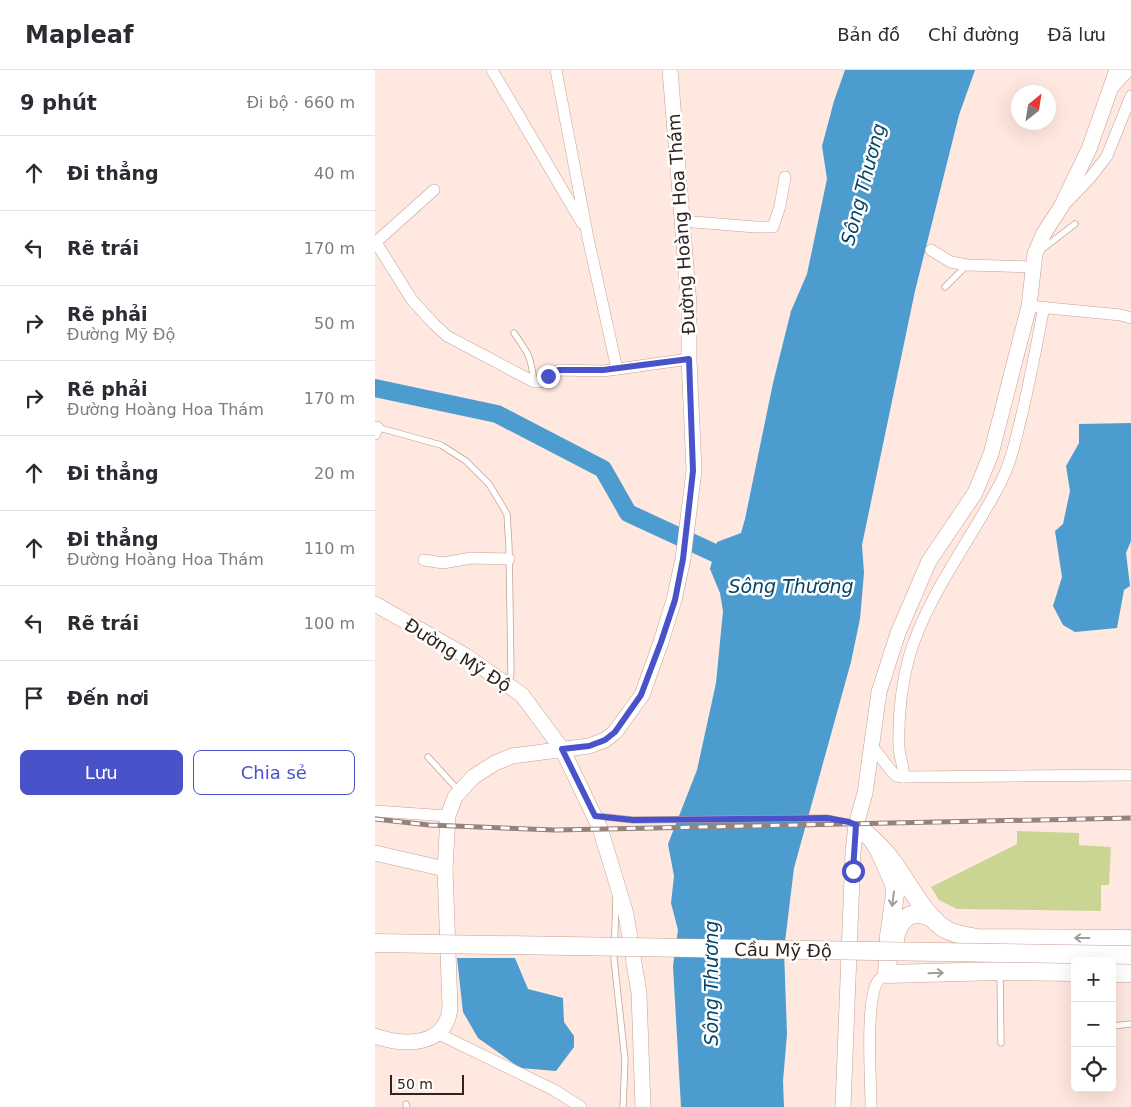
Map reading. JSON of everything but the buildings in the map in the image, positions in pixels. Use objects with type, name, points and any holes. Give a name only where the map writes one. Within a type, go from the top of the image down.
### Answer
[{"type":"main road","points":[[856,825],[872,838],[892,860],[929,914],[946,930],[962,936],[977,938],[1131,939]]},
{"type":"main road","points":[[872,838],[894,884],[895,894],[889,936],[890,974]]},
{"type":"main road","points":[[890,974],[895,936],[899,925],[909,917],[918,914],[935,920]]},
{"type":"main road","name":"Cầu Mỹ Độ","points":[[375,943],[1131,955]]},
{"type":"main road","points":[[890,974],[1000,971],[1071,972]]},
{"type":"main road","points":[[1116,972],[1131,973]]},
{"type":"street","points":[[492,70],[587,231]]},
{"type":"street","points":[[556,70],[587,231],[617,369]]},
{"type":"street","name":"Đường Hoàng Hoa Thám","points":[[562,749],[589,746],[605,740],[615,732],[641,695],[675,600],[683,559],[693,471],[689,305],[670,70]]},
{"type":"street","points":[[903,776],[904,772],[899,753],[900,700],[909,656],[926,616],[1002,479],[1011,457],[1025,403],[1036,306],[1034,260],[1044,233],[1061,207],[1089,149],[1109,92],[1120,70]]},
{"type":"street","points":[[1061,207],[1090,178],[1107,156],[1131,96]]},
{"type":"street","points":[[682,221],[755,227],[773,226],[780,206],[785,177]]},
{"type":"street","points":[[434,190],[375,242],[412,300],[447,336],[534,382],[539,382],[559,370],[617,369],[689,359]]},
{"type":"street","points":[[931,250],[951,262],[967,265],[1034,260]]},
{"type":"street","points":[[1036,306],[1121,315],[1131,318]]},
{"type":"street","points":[[843,1107],[853,852],[856,825],[865,793],[879,692],[898,633],[929,561],[975,493],[991,454],[1036,306]]},
{"type":"street","points":[[424,560],[443,563],[471,558],[509,559]]},
{"type":"street","name":"Đường Mỹ Độ","points":[[376,608],[466,656],[509,685],[522,695],[562,749],[595,816],[618,884],[628,924],[639,993],[643,1107]]},
{"type":"street","points":[[871,745],[897,776],[1131,775]]},
{"type":"street","points":[[375,1036],[397,1042],[415,1042],[439,1034],[448,1020],[450,1007],[445,869],[448,816],[451,805],[459,791],[473,777],[512,756],[562,749]]},
{"type":"street","points":[[375,811],[448,816]]},
{"type":"street","points":[[375,853],[445,869]]},
{"type":"street","points":[[871,1107],[869,1027],[874,991],[878,981],[890,974]]},
{"type":"street","points":[[439,1034],[554,1090],[581,1107]]},
{"type":"lane","points":[[1034,260],[1075,224]]},
{"type":"lane","points":[[945,288],[967,265]]},
{"type":"lane","points":[[514,333],[528,353],[534,382]]},
{"type":"lane","points":[[376,430],[441,445],[465,461],[489,484],[507,514],[511,673],[509,685]]},
{"type":"lane","points":[[428,757],[459,791]]},
{"type":"lane","points":[[595,816],[633,820],[827,818],[856,825]]},
{"type":"lane","points":[[618,884],[615,908],[614,959],[625,1060],[623,1107]]},
{"type":"lane","points":[[1000,971],[1001,1043]]},
{"type":"lane","points":[[1116,1026],[1131,1024]]},
{"type":"green space","points":[[1017,831],[1079,833],[1079,845],[1111,847],[1109,885],[1101,885],[1101,911],[957,909],[939,900],[931,887],[1017,844]]},
{"type":"water","name":"Sông Thương","points":[[845,70],[975,70],[959,115],[915,291],[862,545],[864,573],[860,619],[851,662],[794,868],[784,950],[787,1034],[783,1081],[784,1107],[681,1107],[673,966],[678,930],[671,903],[674,876],[668,844],[697,770],[716,683],[723,611],[720,593],[710,569],[717,542],[741,533],[745,519],[773,383],[791,311],[807,274],[827,179],[822,146],[834,101]]},
{"type":"water","points":[[1131,423],[1131,541],[1126,553],[1130,586],[1124,590],[1117,628],[1075,632],[1063,625],[1053,606],[1062,577],[1055,531],[1063,524],[1070,491],[1066,466],[1079,443],[1079,424]]},
{"type":"water","points":[[457,958],[515,958],[528,989],[563,998],[564,1022],[574,1036],[574,1047],[556,1071],[520,1068],[478,1038],[463,1012]]},
{"type":"waterway","points":[[375,388],[497,414],[603,469],[628,513],[734,562]]},
{"type":"railway","points":[[375,819],[429,825],[555,830],[1131,818]]},
{"type":"route","points":[[548,376],[559,370],[603,370],[689,359],[693,471],[683,559],[675,600],[641,695],[615,732],[605,740],[589,746],[562,749],[595,816],[633,820],[827,818],[849,822],[856,825],[853,871]]}]
